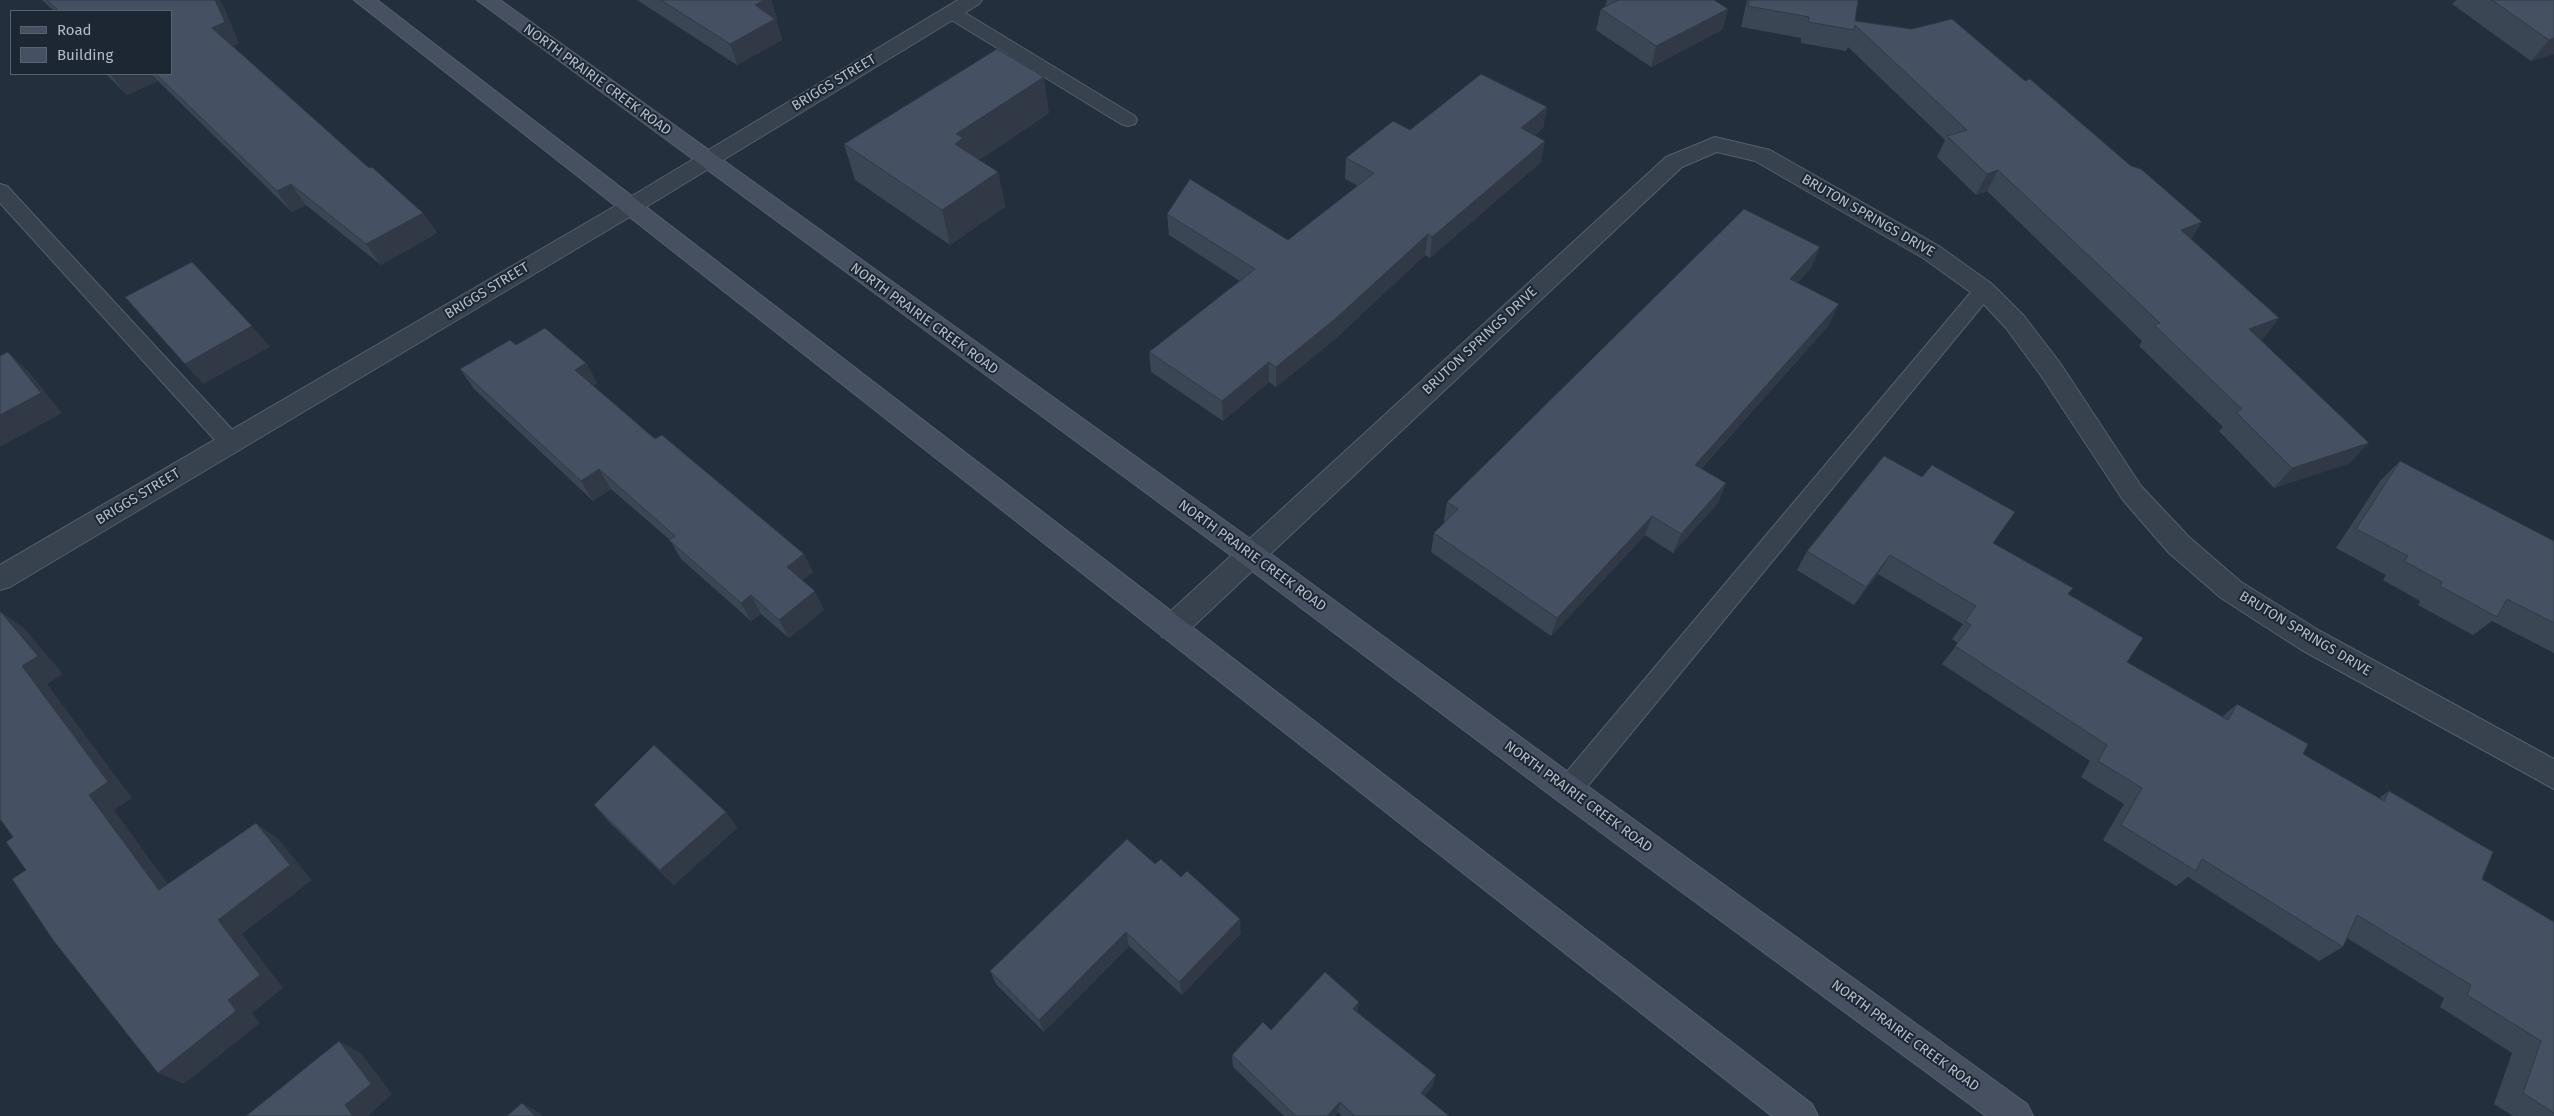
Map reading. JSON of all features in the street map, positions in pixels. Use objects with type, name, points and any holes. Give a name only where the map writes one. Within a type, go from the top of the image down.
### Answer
[{"type":"main road","points":[[364,0],[1800,1116]]},
{"type":"main road","name":"NORTH PRAIRIE CREEK ROAD","points":[[486,0],[1250,554],[1568,790],[2015,1116]]},
{"type":"street","name":"BRIGGS STREET","points":[[0,579],[630,207],[972,0]]},
{"type":"street","name":"BRUTON SPRINGS DRIVE","points":[[1172,628],[1674,162],[1715,144],[1771,160],[1932,252],[1984,290],[2015,322],[2050,370],[2132,494],[2179,545],[2231,590],[2310,640],[2554,774]]},
{"type":"lane","points":[[951,12],[1128,120]]},
{"type":"lane","points":[[0,191],[231,442]]},
{"type":"lane","points":[[1568,790],[1984,290]]},
{"type":"building","points":[[47,0],[215,0],[225,22],[212,28],[369,168],[372,167],[423,213],[366,244],[291,184],[277,191],[157,75],[172,75],[172,10],[58,10]]},
{"type":"building","points":[[661,0],[764,0],[755,5],[775,19],[730,44]]},
{"type":"building","points":[[1618,0],[1714,0],[1728,9],[1656,46],[1601,9]]},
{"type":"building","points":[[1749,0],[1858,0],[1855,21],[1912,29],[1952,19],[2025,81],[2030,79],[2131,166],[2141,169],[2202,222],[2181,230],[2279,318],[2249,329],[2369,443],[2292,468],[2236,412],[2242,409],[2154,325],[2160,323],[1998,170],[1987,174],[1947,136],[1967,130],[1855,25],[1854,30],[1808,22],[1809,17],[1748,6]]},
{"type":"building","points":[[2492,0],[2554,0],[2554,38],[2549,40]]},
{"type":"building","points":[[997,49],[1044,77],[956,134],[963,138],[955,144],[998,172],[942,210],[844,144]]},
{"type":"building","points":[[1481,74],[1547,107],[1521,128],[1545,141],[1432,237],[1428,234],[1335,319],[1276,367],[1269,362],[1222,401],[1149,352],[1255,269],[1167,214],[1190,179],[1288,240],[1374,173],[1346,158],[1393,121],[1410,130]]},
{"type":"building","points":[[1744,209],[1820,247],[1790,279],[1839,304],[1695,465],[1726,483],[1681,534],[1652,516],[1557,618],[1434,533],[1458,509],[1447,502]]},
{"type":"building","points":[[192,262],[252,326],[185,364],[125,297]]},
{"type":"building","points":[[545,328],[586,363],[575,370],[655,439],[662,435],[804,554],[787,567],[815,591],[779,620],[751,595],[741,603],[669,540],[675,536],[599,469],[581,481],[460,369],[510,340],[516,345]]},
{"type":"building","points":[[8,352],[41,393],[0,415],[0,356]]},
{"type":"building","points":[[1884,456],[1922,477],[1932,465],[2015,512],[1993,543],[2073,588],[2068,594],[2143,638],[2127,662],[2228,720],[2237,704],[2308,744],[2303,754],[2384,801],[2389,791],[2493,852],[2482,879],[2554,922],[2554,1113],[2523,1093],[2541,1041],[2467,995],[2471,985],[2357,915],[2343,947],[2202,859],[2196,871],[2121,825],[2142,788],[2098,761],[2107,745],[1955,646],[1971,625],[1965,621],[1976,606],[1890,555],[1866,587],[1807,551]]},
{"type":"building","points":[[2400,461],[2554,541],[2554,623],[2507,599],[2497,617],[2440,586],[2442,582],[2404,561],[2408,556],[2356,529]]},
{"type":"building","points":[[0,611],[38,656],[22,666],[108,782],[89,795],[159,890],[256,823],[290,865],[218,920],[260,975],[228,1000],[236,1011],[158,1073],[53,940],[12,879],[26,870],[6,842],[13,837],[0,819]]},
{"type":"building","points":[[654,745],[726,812],[660,870],[594,805]]},
{"type":"building","points":[[1127,839],[1155,864],[1161,859],[1181,877],[1187,871],[1240,919],[1179,982],[1126,932],[1039,1020],[990,971]]},
{"type":"building","points":[[1325,972],[1359,1002],[1353,1009],[1436,1075],[1421,1093],[1449,1116],[1355,1116],[1340,1102],[1327,1116],[1296,1116],[1232,1055],[1263,1022],[1271,1030]]},
{"type":"building","points":[[339,1041],[371,1084],[345,1105],[353,1116],[246,1116]]},
{"type":"building","points":[[522,1103],[535,1116],[507,1116]]}]
